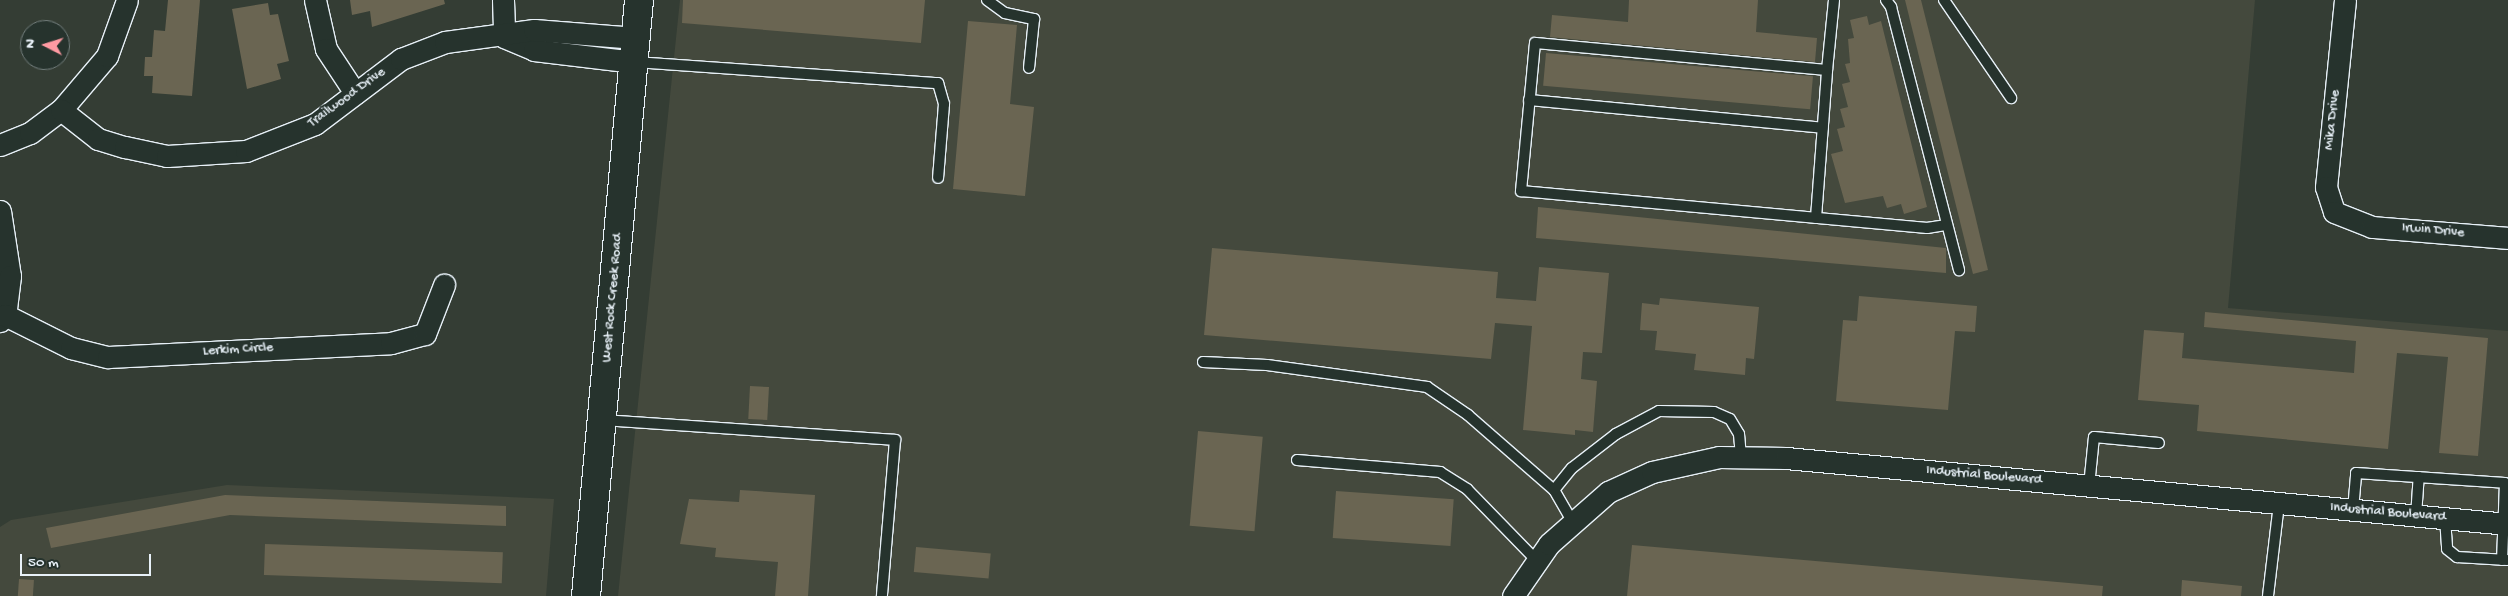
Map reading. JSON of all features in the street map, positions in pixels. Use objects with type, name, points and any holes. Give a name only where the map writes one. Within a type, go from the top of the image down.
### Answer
[{"type":"main road","name":"West Rock Creek Road","points":[[586,596],[639,0]]},
{"type":"street","points":[[315,0],[326,49],[355,94]]},
{"type":"street","points":[[503,0],[504,37]]},
{"type":"street","name":"Mika Drive","points":[[2345,0],[2326,187],[2334,212],[2358,224]]},
{"type":"street","points":[[0,146],[30,133],[61,110],[98,71],[123,1]]},
{"type":"street","name":"Trailwood Drive","points":[[61,110],[98,139],[167,156],[200,156],[269,145],[314,124],[401,58],[428,47],[464,38],[504,37],[534,30],[635,50]]},
{"type":"street","points":[[0,211],[10,276],[3,318]]},
{"type":"street","name":"Irwin Drive","points":[[2358,224],[2507,232]]},
{"type":"street","name":"Lerkim Circle","points":[[3,318],[71,348],[108,357],[391,343],[425,334],[444,285]]},
{"type":"street","name":"Industrial Boulevard","points":[[1513,596],[1535,559],[1572,520],[1608,492],[1652,472],[1699,459],[1741,456],[2505,523]]},
{"type":"lane","points":[[987,0],[1005,13],[1034,19],[1029,68]]},
{"type":"lane","points":[[1816,218],[1834,0]]},
{"type":"lane","points":[[1886,0],[1891,7],[1959,270]]},
{"type":"lane","points":[[1944,0],[2011,98]]},
{"type":"lane","points":[[1827,70],[1535,43],[1521,191],[1927,228],[1947,224]]},
{"type":"lane","points":[[635,50],[938,83],[944,104],[938,178]]},
{"type":"lane","points":[[1529,100],[1822,128]]},
{"type":"lane","points":[[1203,362],[1267,365],[1427,387],[1468,415],[1554,490],[1572,520]]},
{"type":"lane","points":[[1554,490],[1572,468],[1616,434],[1660,411],[1714,412],[1730,419],[1739,434],[1741,456]]},
{"type":"lane","points":[[602,420],[895,440],[882,596]]},
{"type":"lane","points":[[2089,486],[2094,437],[2160,443]]},
{"type":"lane","points":[[1297,460],[1440,472],[1467,490],[1535,559]]},
{"type":"lane","points":[[2353,510],[2356,473],[2505,483],[2505,560],[2457,557],[2447,550],[2445,518]]},
{"type":"lane","points":[[2416,516],[2419,477]]},
{"type":"lane","points":[[2268,596],[2279,504]]},
{"type":"shaded area","points":[[680,0],[2255,0],[2228,308],[2508,331],[2508,596],[618,596]]},
{"type":"shaded area","points":[[227,485],[554,499],[546,596],[0,596],[0,527],[11,520]]},
{"type":"building","points":[[168,0],[200,0],[192,96],[152,93],[153,76],[144,76],[145,57],[152,57],[154,30],[165,31]]},
{"type":"building","points":[[350,0],[444,0],[445,4],[372,27],[370,11],[352,15]]},
{"type":"building","points":[[683,0],[925,0],[921,43],[682,23]]},
{"type":"building","points":[[1629,0],[1758,0],[1756,32],[1817,38],[1815,62],[1550,37],[1552,15],[1628,22]]},
{"type":"building","points":[[1905,0],[1921,0],[1988,270],[1973,274]]},
{"type":"building","points":[[268,3],[270,15],[278,14],[289,61],[277,64],[281,79],[247,89],[232,9]]},
{"type":"building","points":[[1867,16],[1869,25],[1881,21],[1927,207],[1904,214],[1901,204],[1887,208],[1883,196],[1845,203],[1831,154],[1843,151],[1837,129],[1845,127],[1840,109],[1848,107],[1842,84],[1850,82],[1845,64],[1850,63],[1848,39],[1854,38],[1850,20]]},
{"type":"building","points":[[968,21],[1017,25],[1010,104],[1034,107],[1025,196],[953,189]]},
{"type":"building","points":[[1546,53],[1813,76],[1810,109],[1543,86]]},
{"type":"building","points":[[1538,207],[1946,248],[1946,273],[1536,238]]},
{"type":"building","points":[[1212,248],[1498,272],[1496,298],[1536,301],[1539,267],[1609,273],[1602,353],[1583,352],[1581,379],[1597,381],[1593,432],[1575,430],[1575,435],[1523,430],[1532,326],[1495,323],[1491,359],[1204,335]]},
{"type":"building","points":[[1859,296],[1977,306],[1975,332],[1955,331],[1948,410],[1836,401],[1843,320],[1857,321]]},
{"type":"building","points":[[1660,298],[1759,307],[1754,359],[1746,358],[1745,375],[1694,370],[1696,354],[1655,350],[1657,331],[1640,330],[1642,303],[1659,305]]},
{"type":"building","points":[[2205,312],[2488,338],[2478,456],[2439,453],[2448,357],[2397,353],[2388,449],[2197,431],[2199,405],[2138,400],[2144,330],[2184,333],[2182,358],[2354,373],[2356,341],[2204,327]]},
{"type":"building","points":[[750,386],[769,387],[767,420],[748,419]]},
{"type":"building","points":[[1198,431],[1263,437],[1254,531],[1190,526]]},
{"type":"building","points":[[740,490],[815,495],[808,596],[775,596],[778,562],[715,557],[716,548],[680,544],[689,499],[739,502]]},
{"type":"building","points":[[1336,491],[1454,499],[1450,546],[1333,538]]},
{"type":"building","points":[[225,495],[506,506],[506,526],[230,515],[51,548],[46,528]]},
{"type":"building","points":[[265,544],[503,552],[502,583],[264,575]]},
{"type":"building","points":[[1632,545],[2103,586],[2102,596],[1627,596]]},
{"type":"building","points":[[916,547],[991,554],[989,578],[914,572]]},
{"type":"building","points":[[19,579],[34,580],[33,596],[18,596]]},
{"type":"building","points":[[2182,580],[2242,586],[2241,596],[2181,596]]}]
